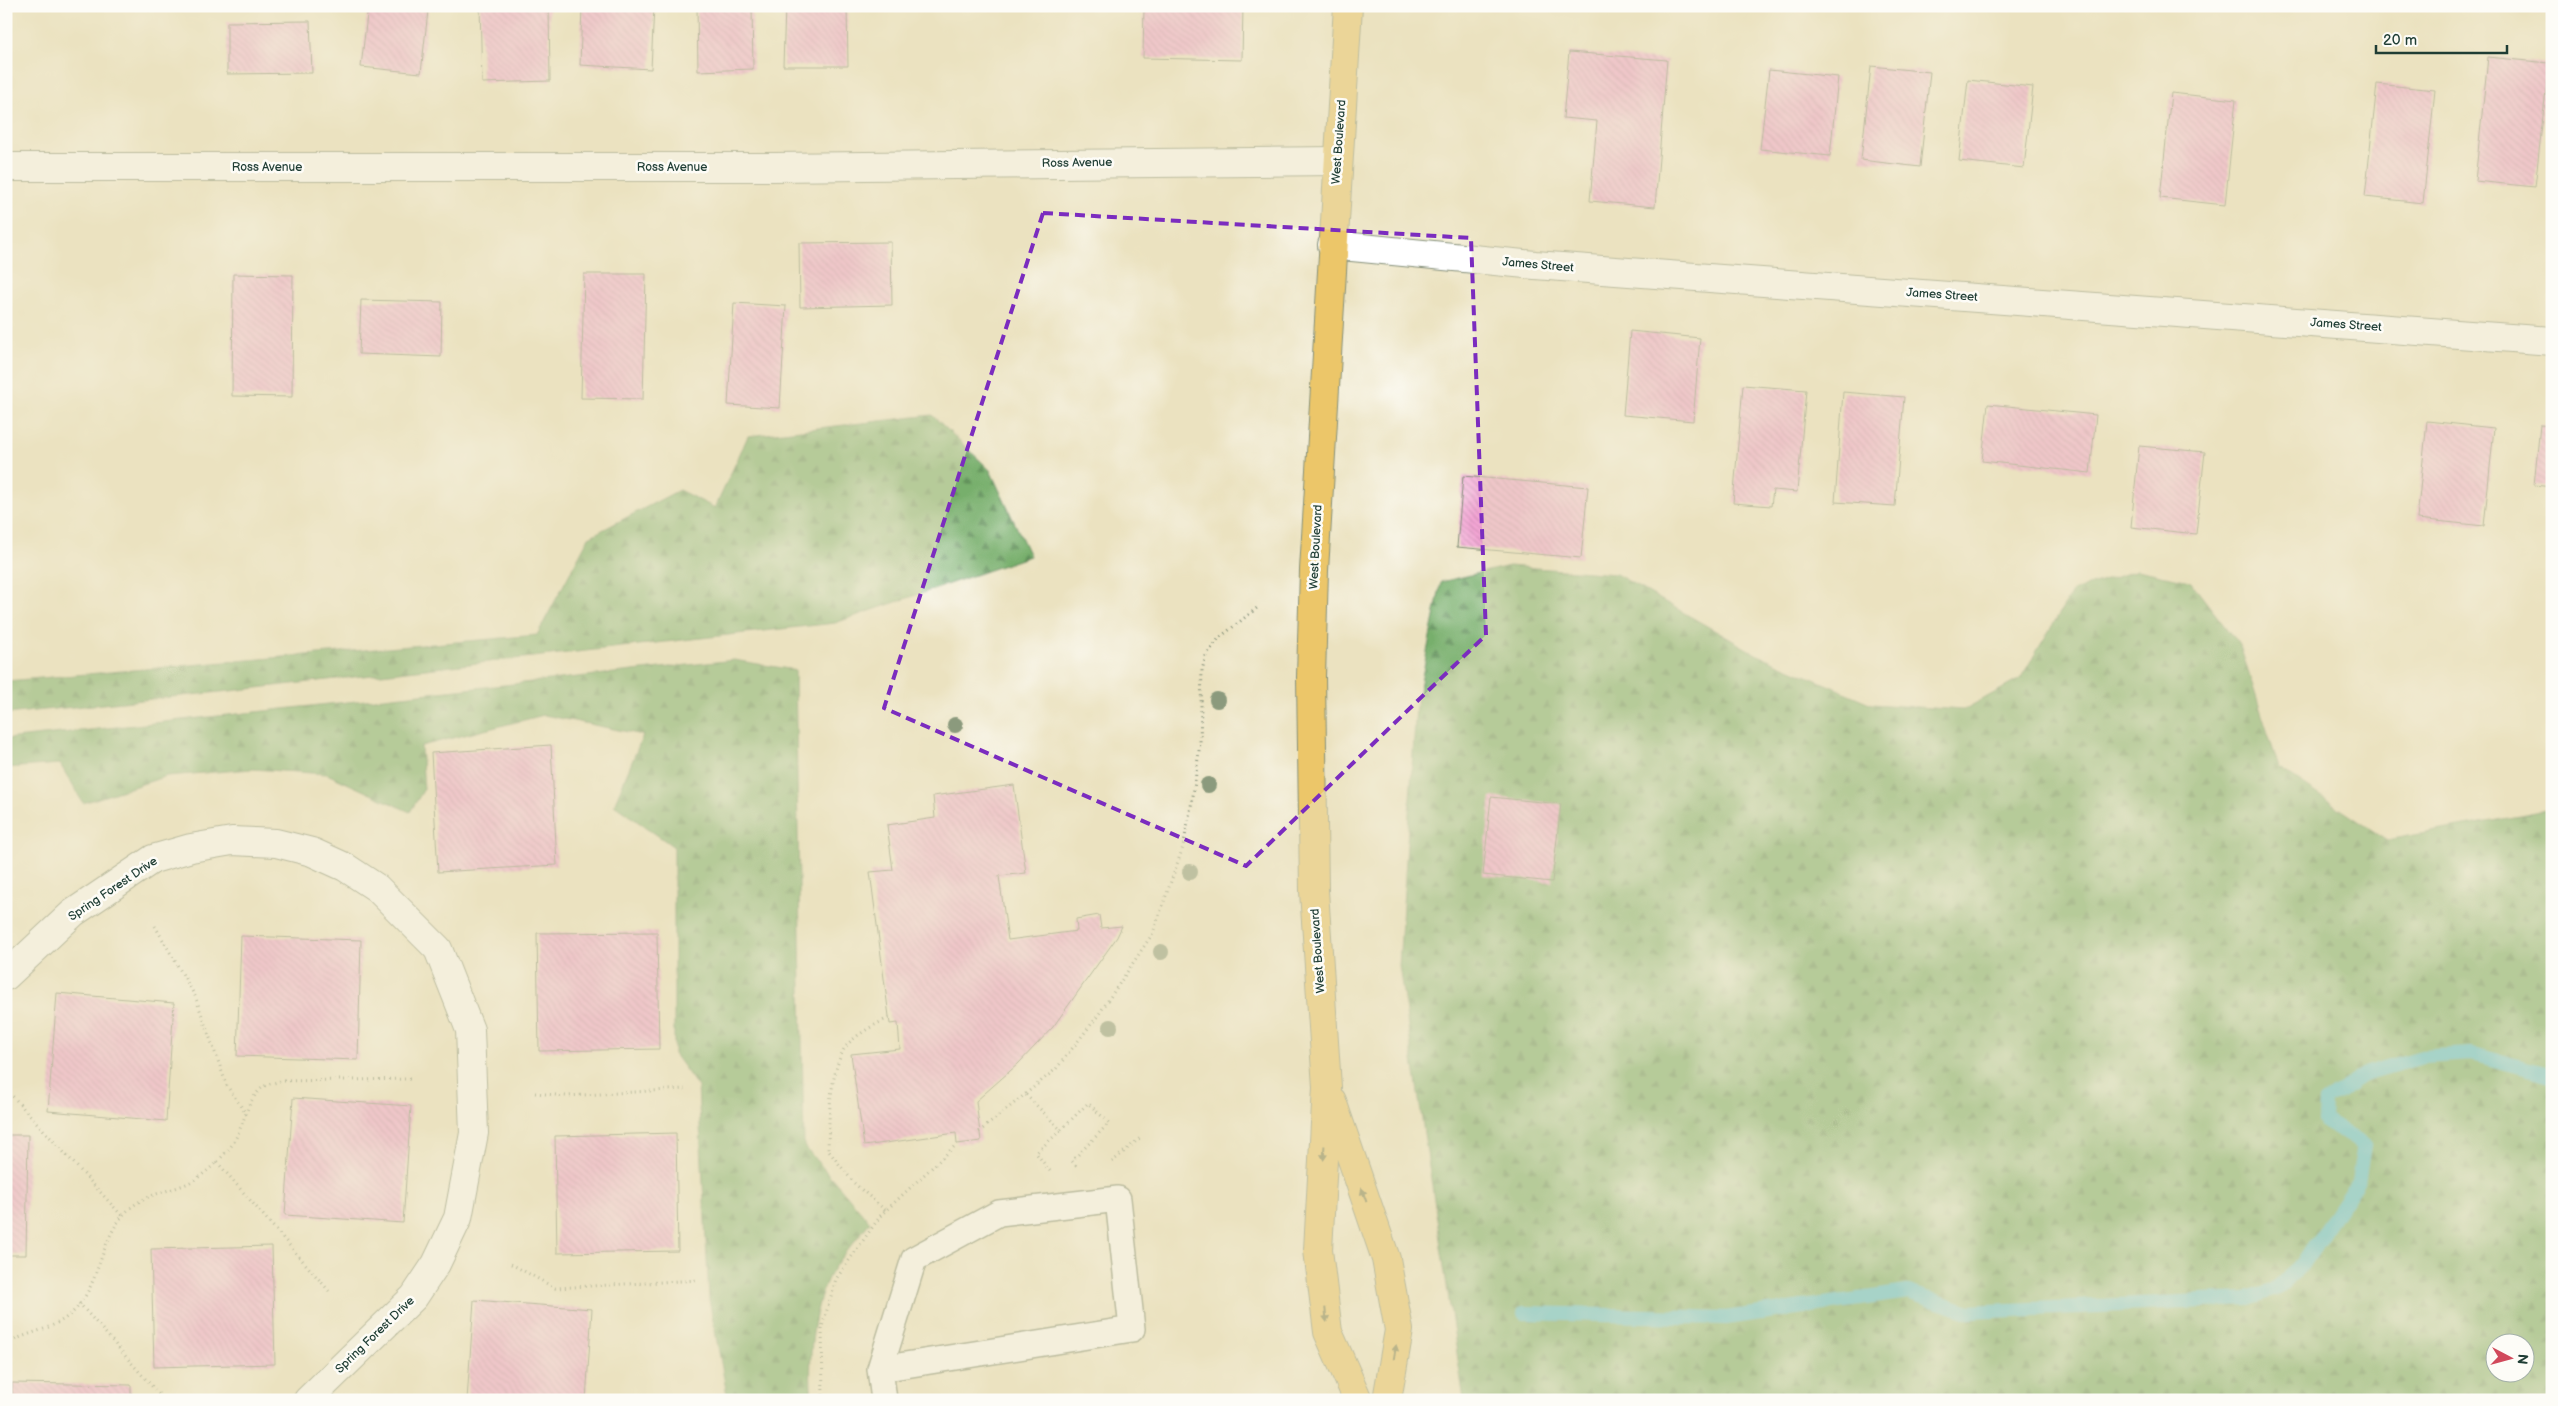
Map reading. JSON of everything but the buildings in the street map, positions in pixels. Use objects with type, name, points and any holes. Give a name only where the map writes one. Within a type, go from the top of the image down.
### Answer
[{"type":"main road","name":"West Boulevard","points":[[1348,6],[1332,245],[1314,570],[1311,677],[1314,891],[1327,1087],[1318,1250],[1328,1332],[1358,1400]]},
{"type":"main road","name":"West Boulevard","points":[[1327,1087],[1386,1259],[1399,1330],[1386,1400]]},
{"type":"street","name":"Ross Avenue","points":[[6,167],[774,167],[1338,161]]},
{"type":"street","name":"James Street","points":[[1332,245],[1535,265],[2552,341]]},
{"type":"street","name":"Spring Forest Drive","points":[[6,976],[73,913],[153,859],[191,848],[232,841],[276,843],[312,852],[345,867],[377,888],[438,949],[470,1030],[474,1133],[458,1218],[436,1264],[414,1297],[308,1400]]},
{"type":"lane","points":[[880,1369],[1132,1329],[1118,1199],[1096,1192],[1076,1204],[999,1213],[914,1259],[880,1369],[884,1400]]},
{"type":"path","points":[[979,1132],[1056,1069],[1098,1018],[1153,933],[1183,847],[1193,796],[1200,744],[1202,670],[1206,656],[1219,638],[1257,608]]},
{"type":"path","points":[[155,926],[195,996],[227,1086],[247,1115]]},
{"type":"path","points":[[886,1210],[854,1183],[828,1150],[830,1099],[843,1050],[870,1026],[889,1018]]},
{"type":"path","points":[[6,1344],[17,1338],[51,1328],[74,1311],[91,1286],[112,1229],[129,1210],[152,1194],[182,1186],[217,1162],[230,1148],[247,1115],[254,1096],[264,1086],[280,1081],[412,1079]]},
{"type":"path","points":[[6,1089],[123,1217]]},
{"type":"path","points":[[535,1093],[566,1096],[685,1089]]},
{"type":"path","points":[[1026,1095],[1061,1130]]},
{"type":"path","points":[[1076,1204],[1036,1153],[1088,1103],[1109,1123],[1072,1161],[1096,1192],[1140,1138]]},
{"type":"path","points":[[823,1400],[822,1327],[836,1279],[856,1248],[886,1210],[957,1144]]},
{"type":"path","points":[[217,1162],[329,1291]]},
{"type":"path","points":[[511,1264],[555,1288],[698,1280]]},
{"type":"path","points":[[79,1303],[164,1400]]},
{"type":"highlighted area","points":[[1043,213],[1471,238],[1486,635],[1246,866],[884,708]]},
{"type":"green space","points":[[932,415],[990,470],[1030,556],[835,623],[230,691],[6,714],[6,681],[537,635],[589,537],[679,490],[715,508],[748,436]]},
{"type":"green space","points":[[1509,566],[1616,574],[1756,654],[1872,704],[1963,710],[2020,679],[2073,591],[2137,570],[2190,581],[2240,646],[2279,768],[2387,840],[2552,810],[2552,1400],[1464,1400],[1399,966],[1416,707],[1441,582]]},
{"type":"green space","points":[[734,660],[795,670],[804,1146],[870,1222],[828,1278],[818,1306],[812,1338],[812,1400],[728,1400],[709,1299],[698,1087],[674,1054],[674,847],[614,805],[643,735],[544,715],[421,746],[424,789],[410,812],[327,774],[252,769],[167,776],[83,803],[60,764],[6,768],[6,739]]},
{"type":"waterway","points":[[1524,1313],[1726,1318],[1908,1292],[1969,1312],[2247,1299],[2275,1289],[2302,1265],[2358,1181],[2364,1145],[2324,1120],[2325,1101],[2367,1073],[2422,1057],[2472,1054],[2552,1075]]}]
